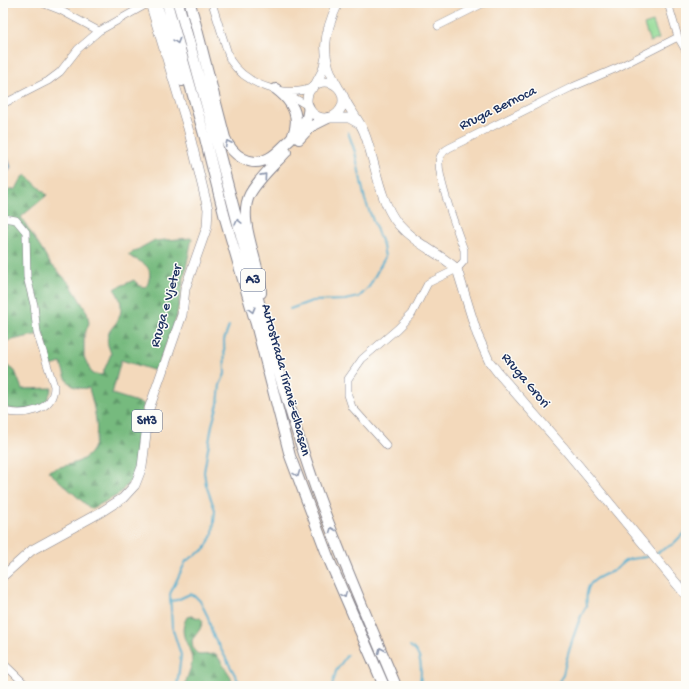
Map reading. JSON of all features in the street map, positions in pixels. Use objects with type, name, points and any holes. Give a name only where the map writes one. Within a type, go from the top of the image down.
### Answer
[{"type":"highway","points":[[156,3],[195,118],[205,138]]},
{"type":"highway","name":"Autostrada Tiranë-Elbasan","points":[[167,3],[205,138],[225,218],[241,269],[290,456],[330,562],[384,686]]},
{"type":"highway","name":"Autostrada Tiranë-Elbasan","points":[[178,3],[213,124],[260,305],[318,492],[336,543],[396,686]]},
{"type":"highway","points":[[190,3],[224,133],[230,148],[244,159],[264,161],[278,152],[305,121],[308,106]]},
{"type":"highway","points":[[193,14],[213,124]]},
{"type":"highway","points":[[276,89],[287,97],[295,111],[296,124],[292,137]]},
{"type":"highway","points":[[260,305],[260,278],[246,216],[249,195],[256,184],[308,129],[328,118]]},
{"type":"main road","name":"Rruga e Vjeter","points":[[3,576],[32,550],[101,512],[123,498],[135,485],[142,467],[149,409],[182,315],[186,289],[207,227],[208,209],[188,128],[149,3]]},
{"type":"main road","points":[[338,3],[326,34],[326,52],[323,70],[307,98],[308,106],[316,116],[328,118],[349,118],[362,127]]},
{"type":"main road","points":[[326,52],[332,76],[362,127],[391,215],[414,239],[449,262],[456,269]]},
{"type":"main road","points":[[314,87],[326,82],[341,91],[344,102],[340,110],[328,118]]},
{"type":"main road","name":"Rruga Grori","points":[[456,269],[477,334],[489,360],[499,374],[563,447],[686,595]]},
{"type":"street","points":[[42,3],[60,10],[99,31]]},
{"type":"street","points":[[3,104],[48,81],[60,72],[78,49],[99,31],[149,3]]},
{"type":"street","points":[[212,3],[226,52],[235,68],[254,83],[276,89],[297,98],[308,106]]},
{"type":"street","points":[[438,26],[484,3]]},
{"type":"street","points":[[668,3],[678,37],[686,51]]},
{"type":"street","name":"Rruga Bernoca","points":[[456,269],[464,261],[464,250],[440,172],[439,158],[444,151],[570,88],[617,68],[678,37]]},
{"type":"street","points":[[276,89],[297,91],[314,87]]},
{"type":"street","points":[[3,218],[16,220],[26,232],[27,277],[34,304],[37,333],[52,377],[54,394],[45,406],[39,409],[14,413],[3,411]]},
{"type":"street","points":[[387,446],[352,407],[348,395],[348,379],[362,358],[397,330],[412,314],[428,283],[456,269]]},
{"type":"street","points":[[3,663],[27,686]]},
{"type":"green space","points":[[653,22],[659,39],[650,42],[644,25]]},
{"type":"green space","points":[[26,175],[47,195],[21,217],[50,263],[70,284],[87,312],[89,323],[84,336],[84,357],[92,374],[102,375],[111,354],[107,338],[110,330],[119,319],[121,310],[119,297],[114,289],[134,280],[140,286],[145,287],[148,283],[150,274],[147,267],[128,255],[153,241],[192,238],[176,318],[156,371],[121,360],[112,394],[144,404],[139,424],[133,478],[118,495],[91,509],[48,471],[83,459],[90,453],[94,445],[96,426],[89,388],[73,386],[69,383],[61,363],[51,366],[44,333],[3,342],[3,191],[16,189],[22,178]]},
{"type":"green space","points":[[3,363],[15,371],[22,389],[52,388],[46,401],[36,408],[25,410],[3,407]]},
{"type":"green space","points":[[191,616],[200,618],[203,621],[200,629],[192,640],[193,649],[199,655],[216,654],[231,677],[232,686],[185,686],[192,662],[190,650],[185,640],[183,630],[187,617]]},
{"type":"water","points":[[3,153],[6,153],[11,167],[9,171],[3,172]]},
{"type":"waterway","points":[[290,309],[312,301],[345,300],[359,297],[369,287],[385,257],[383,246],[365,200],[355,152],[348,132]]},
{"type":"waterway","points":[[177,686],[181,655],[172,627],[170,594],[186,561],[205,549],[213,533],[215,510],[206,485],[204,472],[212,425],[218,404],[220,385],[225,374],[224,340],[229,326]]},
{"type":"waterway","points":[[655,554],[673,544],[686,531]]},
{"type":"waterway","points":[[553,686],[558,683],[563,675],[577,627],[587,606],[586,598],[589,586],[600,576],[615,570],[625,561],[649,556]]},
{"type":"waterway","points":[[170,601],[177,600],[190,594],[195,596],[200,601],[208,617],[212,633],[241,686]]},
{"type":"waterway","points":[[410,646],[418,654],[420,659],[420,686]]},
{"type":"waterway","points":[[332,686],[336,671],[347,655]]}]
